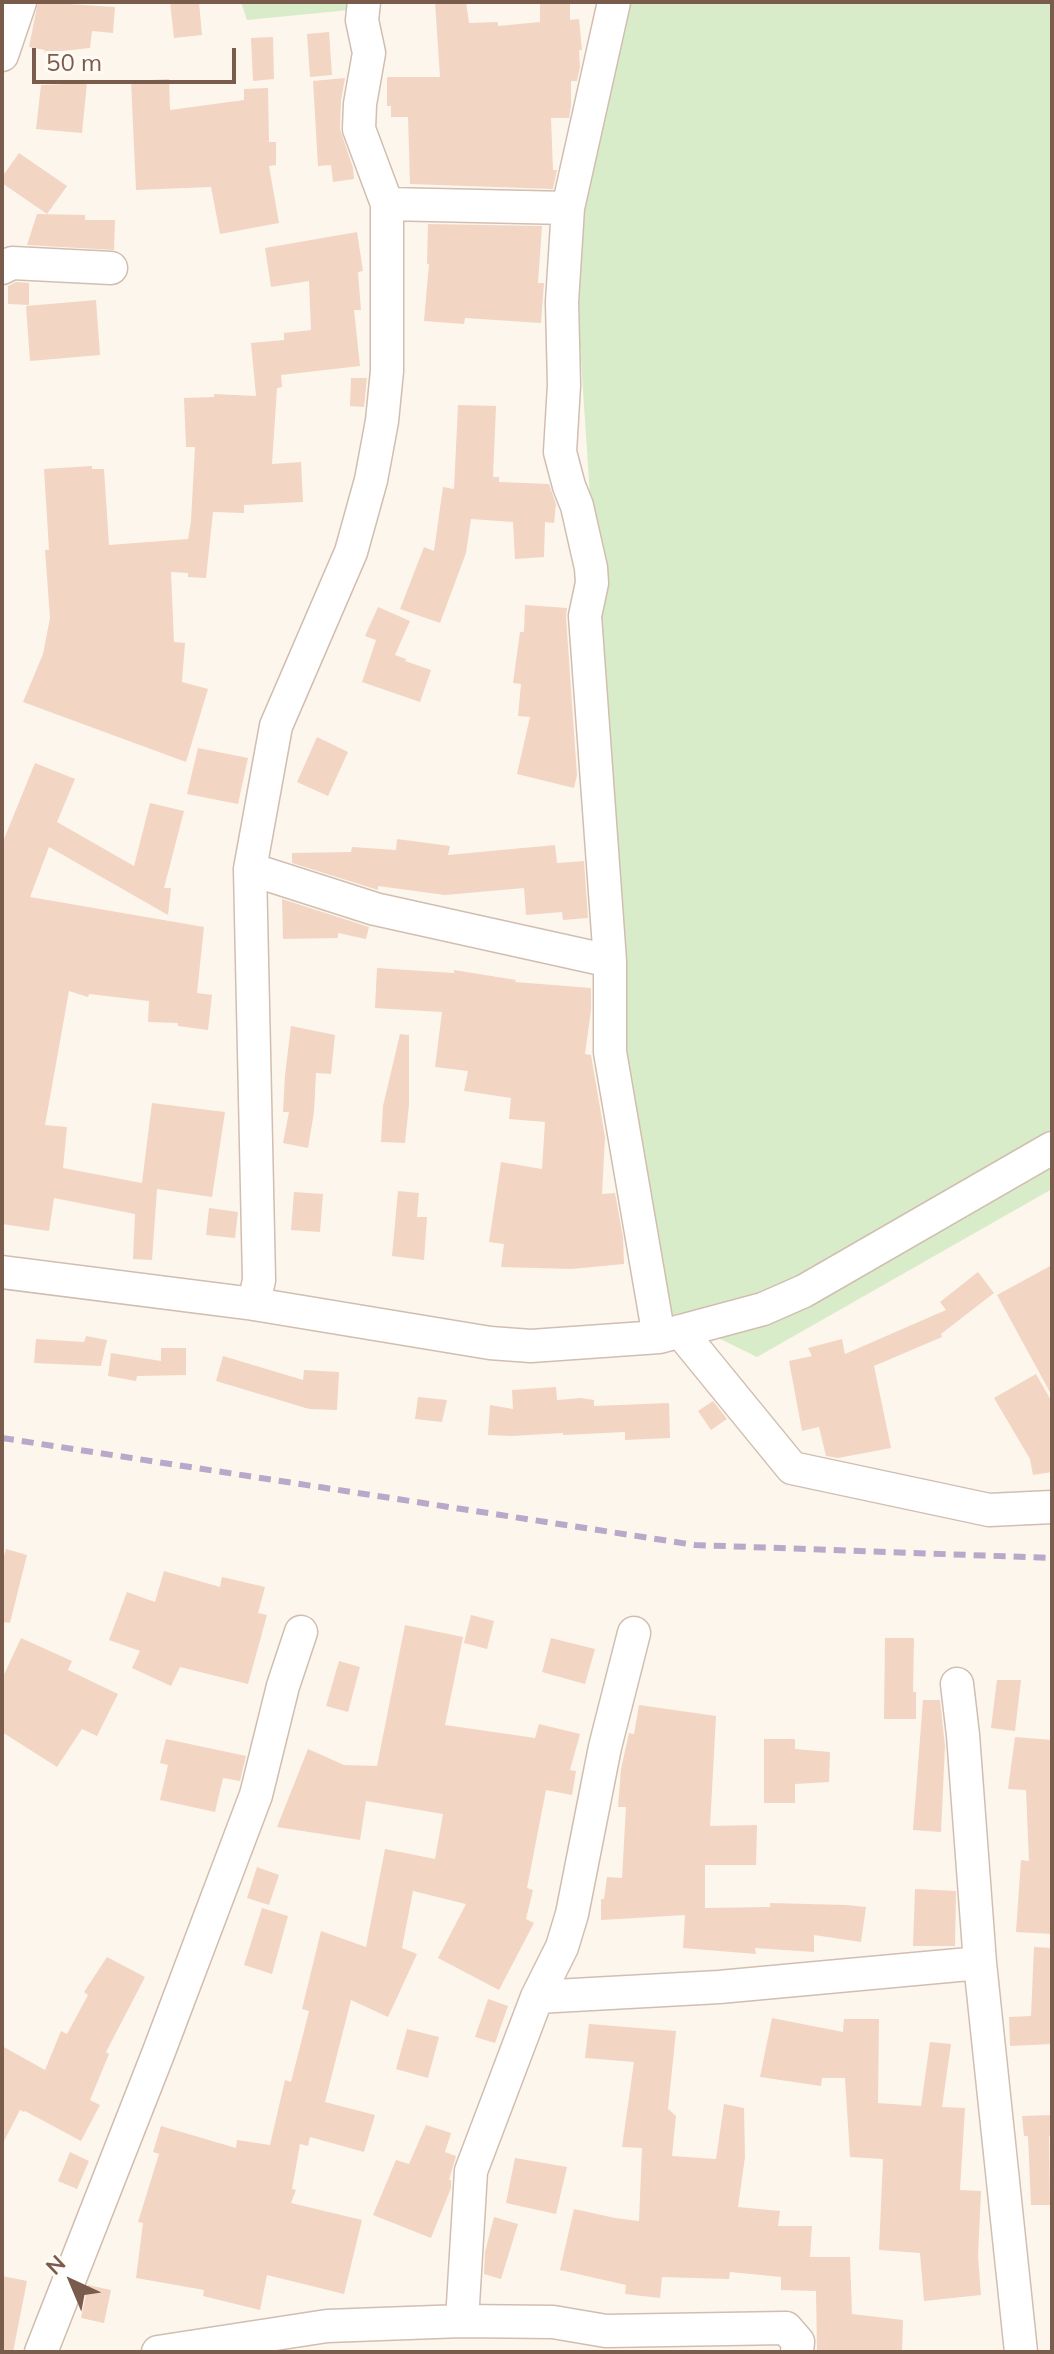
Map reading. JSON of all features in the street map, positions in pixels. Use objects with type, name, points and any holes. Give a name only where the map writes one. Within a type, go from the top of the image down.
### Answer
[{"type":"street","points":[[2,55],[20,2]]},
{"type":"street","points":[[254,1304],[259,1280],[250,869],[276,726],[351,552],[371,480],[387,371],[387,204],[359,129],[369,53],[362,20],[364,2]]},
{"type":"street","points":[[614,2],[568,208],[562,302],[564,385],[560,452],[565,476],[577,506],[591,568],[592,583],[585,616],[610,961],[610,1052],[669,1334],[792,1468],[989,1510],[1052,1507]]},
{"type":"street","points":[[387,204],[568,208]]},
{"type":"street","points":[[2,268],[12,263],[111,268]]},
{"type":"street","points":[[250,869],[375,909],[610,961]]},
{"type":"street","points":[[2,1272],[254,1304],[504,1344],[566,1345],[669,1334],[763,1309],[804,1291],[1052,1148]]},
{"type":"street","points":[[41,2352],[256,1795],[283,1686],[301,1632]]},
{"type":"street","points":[[462,2321],[471,2171],[537,1997],[562,1947],[572,1914],[605,1747],[634,1633]]},
{"type":"street","points":[[957,1684],[980,1963],[1021,2352]]},
{"type":"street","points":[[537,1997],[719,1987],[980,1963]]},
{"type":"street","points":[[158,2352],[327,2326],[462,2321],[553,2322],[606,2331],[786,2328],[798,2342],[797,2352]]},
{"type":"green space","points":[[241,2],[370,2],[370,8],[247,20]]},
{"type":"green space","points":[[622,2],[1052,2],[1052,1189],[757,1357],[643,1301],[573,238]]},
{"type":"building","points":[[38,2],[115,7],[113,33],[92,31],[90,48],[44,53],[45,50],[29,47]]},
{"type":"building","points":[[170,2],[199,2],[202,35],[174,38]]},
{"type":"building","points":[[435,2],[466,2],[469,23],[498,22],[498,26],[540,22],[540,2],[570,2],[570,20],[579,19],[582,50],[579,50],[577,81],[571,81],[569,118],[551,118],[553,170],[557,170],[553,189],[410,184],[408,117],[391,117],[391,106],[387,106],[387,77],[440,77]]},
{"type":"building","points":[[329,32],[332,75],[310,77],[307,34]]},
{"type":"building","points":[[273,37],[274,79],[253,81],[251,38]]},
{"type":"building","points":[[345,78],[340,129],[354,179],[333,182],[331,165],[318,166],[313,81]]},
{"type":"building","points":[[169,79],[170,110],[244,100],[244,89],[268,88],[269,142],[276,142],[276,165],[269,166],[279,223],[220,234],[211,187],[136,190],[131,81]]},
{"type":"building","points":[[87,83],[82,133],[36,129],[41,85]]},
{"type":"building","points":[[19,153],[67,186],[47,214],[2,183],[2,177]]},
{"type":"building","points":[[37,214],[85,215],[85,220],[115,220],[114,250],[27,245]]},
{"type":"building","points":[[428,224],[542,226],[538,283],[544,283],[541,323],[465,318],[464,324],[424,321],[429,264]]},
{"type":"building","points":[[357,232],[363,271],[358,272],[361,310],[354,310],[360,366],[281,375],[282,387],[277,388],[272,464],[301,462],[303,502],[244,505],[244,513],[213,512],[206,578],[171,572],[174,642],[185,643],[182,682],[208,689],[186,762],[23,702],[43,654],[50,618],[44,469],[92,466],[92,469],[104,469],[109,545],[188,539],[195,447],[186,447],[184,398],[214,397],[214,394],[256,396],[251,343],[284,340],[284,333],[311,330],[309,281],[271,287],[265,248]]},
{"type":"building","points":[[16,282],[29,283],[29,305],[8,304],[8,286]]},
{"type":"building","points":[[96,300],[100,355],[30,361],[26,306]]},
{"type":"building","points":[[351,378],[367,378],[364,407],[350,406]]},
{"type":"building","points":[[458,405],[496,406],[493,477],[499,477],[499,482],[549,484],[556,504],[554,523],[545,522],[544,557],[515,559],[513,522],[471,519],[466,553],[440,623],[400,609],[424,547],[434,551],[443,487],[454,489]]},
{"type":"building","points":[[525,605],[567,608],[577,775],[574,788],[517,774],[530,717],[518,716],[521,684],[513,683],[520,632],[524,632]]},
{"type":"building","points":[[378,607],[410,621],[395,655],[431,670],[420,702],[362,682],[376,640],[365,636]]},
{"type":"building","points":[[317,737],[348,752],[328,796],[297,782]]},
{"type":"building","points":[[198,748],[248,758],[238,804],[187,794]]},
{"type":"building","points":[[35,763],[75,779],[57,822],[134,866],[150,803],[184,811],[164,888],[171,888],[168,915],[49,847],[30,897],[204,927],[197,993],[212,995],[208,1030],[178,1026],[178,1023],[148,1022],[149,1001],[89,994],[88,997],[69,991],[45,1125],[67,1127],[63,1168],[142,1183],[152,1103],[225,1112],[212,1197],[157,1189],[152,1260],[133,1259],[135,1214],[54,1198],[49,1231],[2,1224],[2,844]]},
{"type":"building","points":[[397,839],[450,846],[448,855],[555,845],[557,863],[584,861],[588,918],[563,920],[562,912],[526,915],[524,888],[445,895],[378,886],[378,890],[292,863],[292,853],[351,852],[352,847],[396,850]]},
{"type":"building","points":[[282,899],[369,927],[366,939],[338,933],[338,938],[283,939]]},
{"type":"building","points":[[377,968],[454,973],[454,970],[515,982],[591,988],[585,1054],[591,1055],[605,1137],[602,1194],[615,1193],[623,1237],[624,1264],[571,1269],[501,1267],[504,1244],[489,1242],[501,1162],[542,1169],[545,1122],[509,1119],[511,1098],[464,1091],[468,1071],[435,1067],[442,1012],[375,1008]]},
{"type":"building","points":[[291,1026],[335,1035],[331,1074],[316,1073],[308,1148],[283,1143],[289,1112],[283,1112]]},
{"type":"building","points":[[400,1034],[409,1035],[409,1105],[405,1143],[381,1142],[383,1106]]},
{"type":"building","points":[[398,1191],[419,1193],[417,1217],[427,1217],[424,1260],[392,1256]]},
{"type":"building","points":[[294,1192],[323,1194],[320,1232],[291,1230]]},
{"type":"building","points":[[209,1208],[238,1212],[235,1238],[206,1235]]},
{"type":"building","points":[[1052,1265],[1052,1396],[997,1295]]},
{"type":"building","points":[[978,1272],[994,1293],[941,1334],[942,1337],[874,1366],[891,1448],[838,1458],[826,1456],[819,1427],[802,1431],[789,1361],[812,1356],[808,1348],[842,1339],[845,1354],[946,1310],[940,1302]]},
{"type":"building","points":[[86,1336],[107,1340],[101,1366],[34,1363],[36,1339],[84,1342]]},
{"type":"building","points":[[161,1348],[186,1348],[186,1375],[137,1376],[136,1381],[108,1376],[111,1353],[161,1361]]},
{"type":"building","points":[[223,1356],[303,1380],[304,1370],[339,1372],[337,1410],[309,1409],[216,1381]]},
{"type":"building","points":[[1036,1374],[1052,1402],[1052,1472],[1033,1475],[1030,1459],[994,1398]]},
{"type":"building","points":[[556,1387],[557,1400],[594,1400],[594,1406],[669,1403],[670,1438],[625,1440],[625,1432],[488,1435],[490,1405],[513,1409],[512,1390]]},
{"type":"building","points":[[418,1397],[447,1400],[442,1422],[415,1419]]},
{"type":"building","points":[[713,1401],[727,1419],[711,1430],[698,1411]]},
{"type":"building","points":[[6,1549],[27,1555],[10,1623],[2,1622],[2,1563]]},
{"type":"building","points":[[164,1571],[220,1587],[222,1577],[265,1587],[258,1613],[267,1615],[248,1684],[180,1667],[171,1686],[132,1668],[140,1651],[109,1640],[127,1592],[155,1602]]},
{"type":"building","points":[[471,1615],[494,1621],[487,1649],[464,1643]]},
{"type":"building","points":[[405,1625],[463,1637],[445,1725],[535,1738],[539,1724],[580,1734],[570,1770],[576,1771],[572,1795],[546,1790],[527,1888],[533,1890],[526,1919],[534,1923],[499,1990],[438,1958],[466,1904],[413,1891],[402,1948],[417,1954],[388,2017],[351,2000],[325,2102],[375,2115],[364,2152],[310,2137],[308,2146],[300,2144],[292,2189],[296,2190],[291,2203],[362,2220],[344,2294],[267,2275],[260,2310],[203,2296],[204,2290],[136,2278],[143,2223],[138,2222],[159,2154],[153,2152],[161,2126],[236,2148],[237,2140],[270,2145],[285,2080],[291,2082],[309,2011],[302,2009],[321,1931],[366,1947],[385,1849],[435,1859],[443,1814],[366,1801],[360,1840],[277,1827],[308,1749],[344,1765],[377,1766]]},
{"type":"building","points":[[21,1638],[72,1661],[68,1670],[118,1694],[97,1736],[82,1729],[57,1767],[2,1732],[2,1679]]},
{"type":"building","points":[[551,1638],[595,1649],[585,1684],[542,1672]]},
{"type":"building","points":[[885,1638],[914,1638],[916,1719],[884,1719]]},
{"type":"building","points":[[339,1661],[360,1667],[348,1712],[326,1706]]},
{"type":"building","points":[[997,1680],[1021,1680],[1015,1731],[991,1728]]},
{"type":"building","points":[[923,1700],[940,1700],[945,1746],[941,1832],[913,1830]]},
{"type":"building","points":[[639,1705],[716,1716],[710,1826],[757,1825],[756,1865],[705,1865],[705,1908],[770,1907],[770,1903],[866,1907],[861,1942],[814,1935],[814,1952],[755,1948],[756,1954],[683,1948],[685,1915],[601,1920],[601,1899],[604,1899],[607,1877],[622,1878],[626,1807],[618,1807],[621,1769],[629,1733],[634,1734]]},
{"type":"building","points":[[1015,1737],[1052,1740],[1052,1934],[1016,1932],[1021,1860],[1029,1861],[1026,1790],[1008,1789]]},
{"type":"building","points":[[166,1739],[246,1756],[240,1781],[223,1778],[215,1812],[160,1800],[168,1765],[160,1763]]},
{"type":"building","points":[[764,1739],[795,1739],[795,1749],[830,1752],[829,1782],[795,1784],[795,1803],[764,1803]]},
{"type":"building","points":[[257,1867],[279,1875],[269,1905],[247,1898]]},
{"type":"building","points":[[915,1889],[956,1891],[955,1946],[913,1946]]},
{"type":"building","points":[[262,1908],[288,1916],[272,1974],[244,1965]]},
{"type":"building","points":[[1034,1947],[1052,1948],[1052,2044],[1010,2046],[1009,2017],[1031,2016]]},
{"type":"building","points":[[107,1957],[145,1977],[106,2052],[109,2054],[90,2100],[100,2105],[81,2141],[20,2110],[2,2145],[2,2046],[45,2070],[61,2031],[67,2034],[88,1995],[84,1992]]},
{"type":"building","points":[[488,1999],[508,2006],[495,2043],[475,2037]]},
{"type":"building","points":[[772,2018],[843,2032],[844,2019],[879,2019],[878,2103],[921,2106],[930,2042],[951,2044],[942,2107],[965,2108],[960,2190],[981,2191],[978,2256],[981,2295],[924,2301],[920,2253],[879,2250],[883,2159],[850,2157],[845,2078],[822,2078],[821,2086],[760,2077]]},
{"type":"building","points":[[589,2024],[676,2031],[668,2109],[676,2116],[672,2156],[716,2159],[724,2104],[744,2108],[745,2157],[738,2207],[780,2211],[778,2226],[812,2226],[810,2257],[850,2257],[852,2314],[903,2320],[902,2352],[817,2352],[816,2291],[781,2290],[781,2277],[730,2272],[729,2279],[662,2277],[660,2298],[625,2294],[626,2285],[560,2270],[574,2209],[639,2221],[642,2148],[622,2147],[634,2062],[585,2058]]},
{"type":"building","points":[[407,2029],[439,2037],[428,2078],[396,2069]]},
{"type":"building","points":[[1052,2115],[1052,2136],[1049,2136],[1050,2205],[1031,2205],[1028,2136],[1024,2136],[1022,2116]]},
{"type":"building","points":[[426,2125],[451,2133],[445,2152],[456,2156],[449,2180],[451,2188],[431,2238],[373,2215],[396,2160],[409,2164]]},
{"type":"building","points":[[70,2152],[89,2161],[77,2189],[58,2181]]},
{"type":"building","points":[[515,2158],[567,2167],[556,2214],[506,2203]]},
{"type":"building","points":[[494,2217],[518,2224],[501,2279],[484,2274],[485,2252]]},
{"type":"building","points":[[2,2276],[27,2281],[13,2352],[2,2352]]},
{"type":"building","points":[[88,2285],[111,2290],[104,2323],[81,2318]]},
{"type":"railway","points":[[2,1438],[695,1545],[1052,1558]]}]
